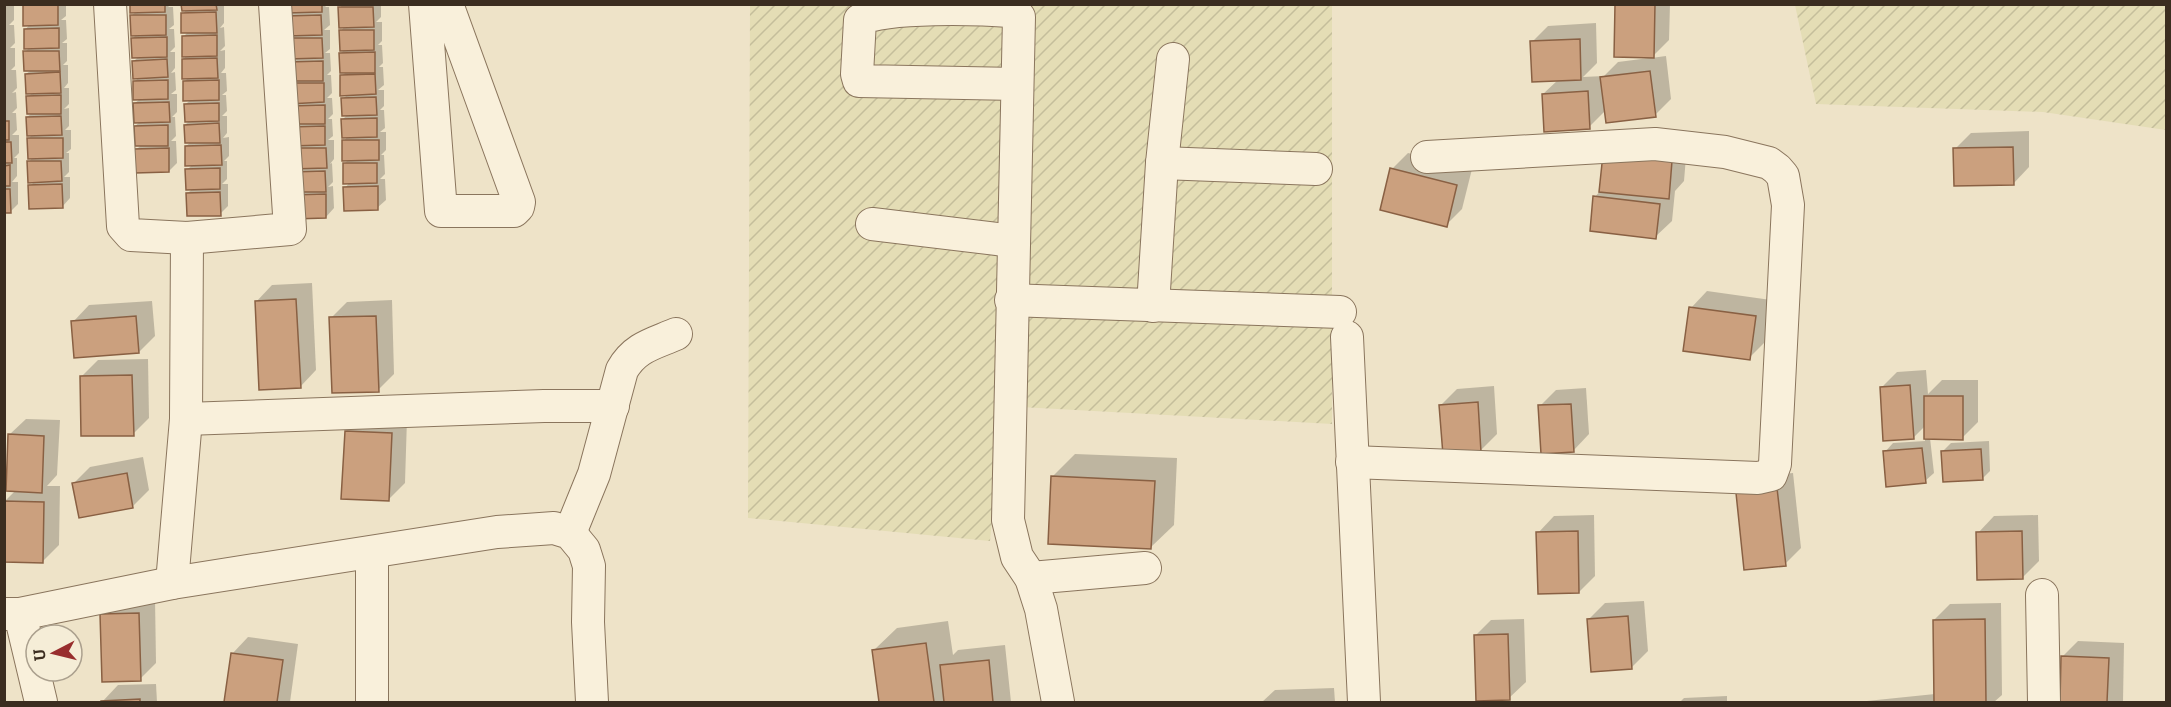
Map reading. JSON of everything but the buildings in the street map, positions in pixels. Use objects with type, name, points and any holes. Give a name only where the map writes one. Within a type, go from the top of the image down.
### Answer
[{"type":"street","points":[[110,4],[123,225],[131,235],[187,238],[290,229],[274,4]]},
{"type":"street","points":[[425,4],[441,211],[514,211],[519,202],[447,4]]},
{"type":"street","points":[[1017,84],[859,81],[857,74],[860,20],[866,15],[878,13],[953,9],[1015,12],[1019,17],[1011,300],[1008,520],[1017,558],[1031,578],[1047,634],[1058,702]]},
{"type":"street","points":[[1153,306],[1162,163],[1173,59]]},
{"type":"street","points":[[1352,462],[1758,478],[1771,475],[1774,464],[1788,205],[1783,176],[1777,169],[1768,163],[1725,152],[1655,144],[1427,157]]},
{"type":"street","points":[[1162,163],[1316,169]]},
{"type":"street","points":[[872,224],[1013,241]]},
{"type":"street","points":[[172,583],[186,419],[187,238]]},
{"type":"street","points":[[1011,300],[1153,306],[1343,325],[1364,702]]},
{"type":"street","points":[[570,533],[594,474],[622,370],[630,356],[642,348],[676,334]]},
{"type":"street","points":[[186,419],[544,406],[613,406]]},
{"type":"street","points":[[41,702],[12,614],[172,583],[372,554],[497,532],[554,528],[570,533],[584,550],[589,566],[588,622],[592,702]]},
{"type":"street","points":[[372,554],[372,702]]},
{"type":"street","points":[[1031,578],[1145,568]]},
{"type":"street","points":[[2042,595],[2044,702]]},
{"type":"shaded area","points":[[750,5],[1332,5],[1332,424],[1003,406],[990,541],[748,518]]},
{"type":"shaded area","points":[[1795,5],[2166,5],[2166,130],[2043,112],[1816,104]]}]
